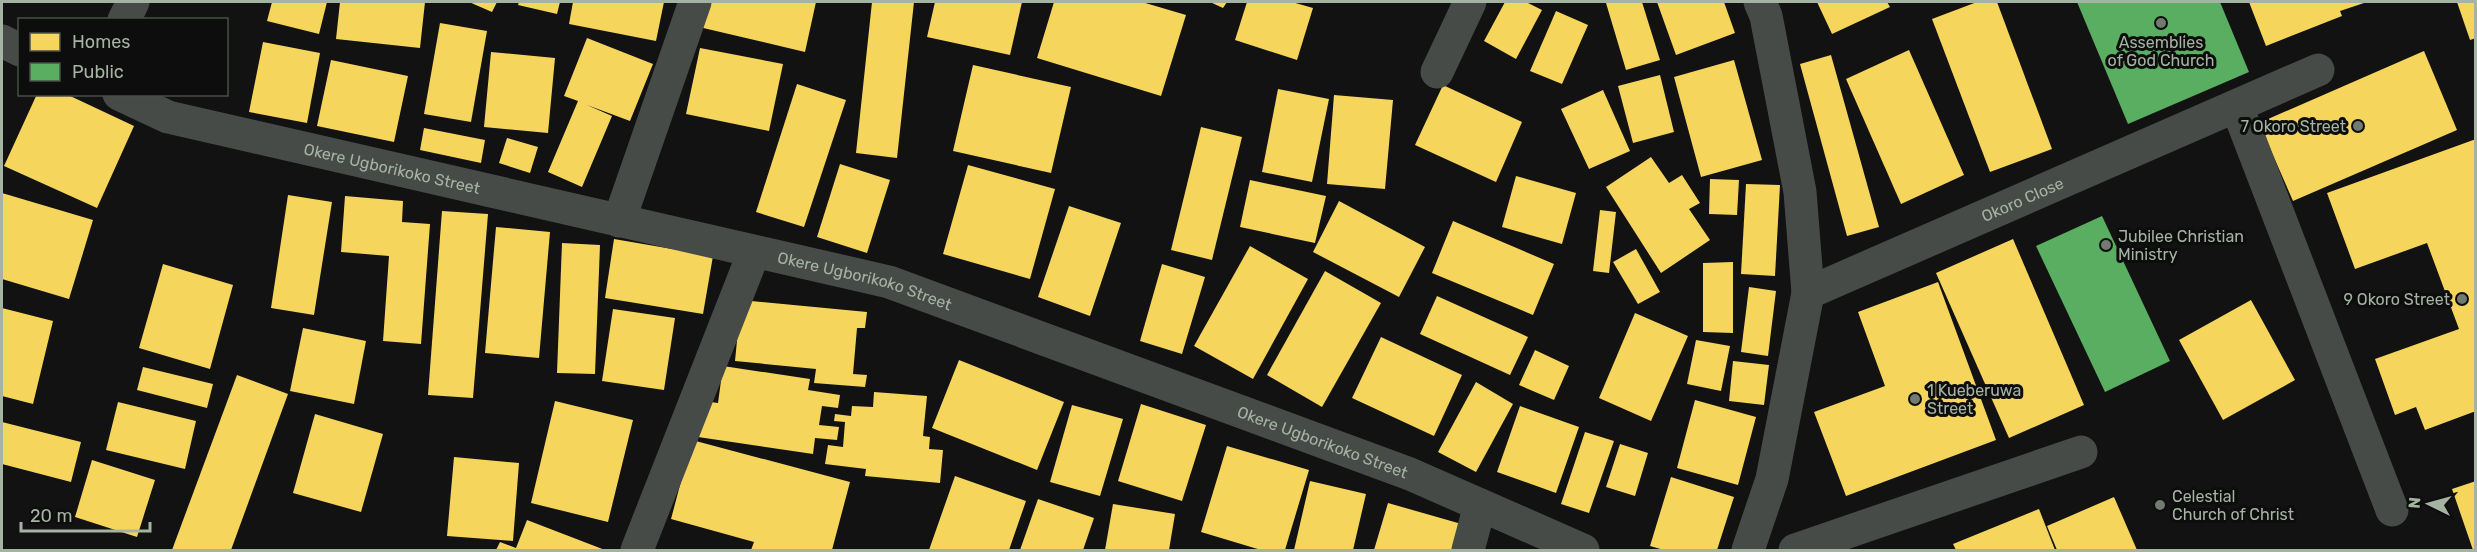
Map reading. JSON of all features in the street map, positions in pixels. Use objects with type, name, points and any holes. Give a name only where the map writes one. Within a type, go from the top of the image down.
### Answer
[{"type":"street","points":[[125,18],[133,2]]},
{"type":"street","points":[[619,221],[695,2]]},
{"type":"street","points":[[1437,72],[1470,2]]},
{"type":"street","points":[[1748,550],[1772,479],[1808,294],[1800,192],[1766,16],[1760,2]]},
{"type":"street","points":[[2,41],[18,49]]},
{"type":"street","name":"Okoro Close","points":[[1808,294],[2318,70]]},
{"type":"street","name":"Okere Ugborikoko Street","points":[[123,96],[168,117],[889,282],[1410,474],[1583,550]]},
{"type":"street","points":[[2237,106],[2392,510]]},
{"type":"street","points":[[637,550],[754,252]]},
{"type":"street","points":[[1795,550],[2081,452]]},
{"type":"street","points":[[1468,550],[1480,505]]},
{"type":"building: Homes","points":[[272,2],[327,2],[319,34],[267,21]]},
{"type":"building: Homes","points":[[340,2],[425,2],[420,48],[336,39]]},
{"type":"building: Homes","points":[[469,2],[497,2],[492,12]]},
{"type":"building: Homes","points":[[519,2],[560,2],[557,14],[518,5]]},
{"type":"building: Homes","points":[[573,2],[664,2],[656,41],[569,24]]},
{"type":"building: Homes","points":[[705,2],[816,2],[805,52],[699,27]]},
{"type":"building: Homes","points":[[872,2],[914,2],[897,158],[856,153]]},
{"type":"building: Homes","points":[[935,2],[1022,2],[1010,55],[927,37]]},
{"type":"building: Homes","points":[[1054,2],[1142,2],[1186,15],[1161,96],[1037,58]]},
{"type":"building: Homes","points":[[1210,2],[1227,2],[1223,8]]},
{"type":"building: Homes","points":[[1247,2],[1292,2],[1313,8],[1297,60],[1235,40]]},
{"type":"building: Homes","points":[[1505,2],[1526,2],[1542,10],[1516,59],[1484,41]]},
{"type":"building: Homes","points":[[1642,2],[1660,60],[1626,70],[1606,3]]},
{"type":"building: Homes","points":[[1657,2],[1724,2],[1735,33],[1676,55]]},
{"type":"building: Homes","points":[[1817,2],[1887,2],[1890,7],[1832,34]]},
{"type":"building: Homes","points":[[1977,2],[1997,2],[2052,149],[1990,172],[1932,19]]},
{"type":"building: Homes","points":[[2249,2],[2367,2],[2340,11],[2342,16],[2266,46]]},
{"type":"building: Homes","points":[[2457,2],[2476,2],[2476,38],[2470,40]]},
{"type":"building: Homes","points":[[1556,11],[1588,25],[1562,84],[1530,71]]},
{"type":"building: Homes","points":[[440,23],[487,31],[471,122],[424,114]]},
{"type":"building: Homes","points":[[587,38],[653,64],[630,121],[587,105],[612,116],[582,187],[548,172],[578,101],[564,96]]},
{"type":"building: Homes","points":[[263,42],[320,53],[307,123],[249,112]]},
{"type":"building: Homes","points":[[700,48],[783,64],[769,131],[686,114]]},
{"type":"building: Homes","points":[[1909,50],[1964,175],[1901,204],[1846,79]]},
{"type":"building: Homes","name":"7 Okoro Street","points":[[2424,51],[2457,130],[2293,201],[2259,123]]},
{"type":"building: Homes","points":[[491,52],[555,58],[548,133],[484,127]]},
{"type":"building: Homes","points":[[1831,55],[1879,227],[1847,236],[1800,64]]},
{"type":"building: Homes","points":[[331,60],[408,76],[394,142],[317,126]]},
{"type":"building: Homes","points":[[1734,60],[1762,160],[1701,177],[1674,77]]},
{"type":"building: Homes","points":[[973,65],[1071,87],[1051,173],[953,151]]},
{"type":"building: Homes","points":[[1660,75],[1674,132],[1633,143],[1618,86]]},
{"type":"building: Homes","points":[[797,84],[846,100],[804,227],[756,212]]},
{"type":"building: Homes","points":[[1443,85],[1522,122],[1496,182],[1415,145]]},
{"type":"building: Homes","points":[[1278,89],[1329,99],[1312,182],[1262,172]]},
{"type":"building: Homes","points":[[1603,90],[1630,151],[1589,169],[1561,109]]},
{"type":"building: Homes","points":[[1334,95],[1393,100],[1385,189],[1327,184]]},
{"type":"building: Homes","points":[[36,96],[70,96],[134,126],[97,208],[4,166]]},
{"type":"building: Homes","points":[[1201,127],[1242,137],[1212,260],[1171,250]]},
{"type":"building: Homes","points":[[424,128],[485,140],[481,163],[420,150]]},
{"type":"building: Homes","points":[[507,138],[538,147],[530,173],[499,163]]},
{"type":"building: Homes","name":"9 Okoro Street","points":[[2476,139],[2476,411],[2425,430],[2416,407],[2395,415],[2375,359],[2459,329],[2427,243],[2355,269],[2327,193]]},
{"type":"building: Homes","points":[[1651,157],[1669,183],[1682,175],[1700,203],[1689,209],[1710,240],[1661,273],[1606,187]]},
{"type":"building: Homes","points":[[840,164],[890,180],[867,253],[817,237]]},
{"type":"building: Homes","points":[[968,165],[1055,189],[1030,279],[943,254]]},
{"type":"building: Homes","points":[[1516,176],[1576,193],[1562,244],[1502,227]]},
{"type":"building: Homes","points":[[1710,179],[1739,180],[1737,215],[1709,214]]},
{"type":"building: Homes","points":[[1250,180],[1326,196],[1315,243],[1240,227]]},
{"type":"building: Homes","points":[[1746,184],[1780,185],[1775,276],[1741,274]]},
{"type":"building: Homes","points":[[2,193],[93,220],[69,299],[2,279]]},
{"type":"building: Homes","points":[[288,195],[332,202],[314,315],[271,308]]},
{"type":"building: Homes","points":[[345,196],[403,201],[402,222],[430,224],[421,344],[383,341],[389,256],[341,252]]},
{"type":"building: Homes","points":[[1339,201],[1425,247],[1399,297],[1313,252]]},
{"type":"building: Homes","points":[[1069,206],[1121,223],[1090,316],[1038,297]]},
{"type":"building: Homes","points":[[1600,210],[1616,212],[1609,273],[1593,271]]},
{"type":"building: Homes","points":[[442,211],[488,214],[473,398],[428,395]]},
{"type":"building: Homes","points":[[1453,221],[1554,264],[1533,315],[1432,273]]},
{"type":"building: Homes","points":[[496,227],[550,232],[539,358],[485,353]]},
{"type":"building: Homes","points":[[614,239],[713,256],[703,314],[605,298]]},
{"type":"building: Homes","points":[[2013,239],[2084,405],[2009,438],[1936,273]]},
{"type":"building: Homes","points":[[562,243],[600,245],[595,374],[557,373]]},
{"type":"building: Homes","points":[[1250,246],[1308,279],[1253,379],[1194,346]]},
{"type":"building: Homes","points":[[1636,249],[1660,292],[1638,304],[1613,262]]},
{"type":"building: Homes","points":[[1733,262],[1733,333],[1703,332],[1703,263]]},
{"type":"building: Homes","points":[[163,264],[233,285],[210,369],[139,348]]},
{"type":"building: Homes","points":[[1162,264],[1205,277],[1182,354],[1140,341]]},
{"type":"building: Homes","points":[[1325,271],[1381,303],[1322,407],[1267,375]]},
{"type":"building: Homes","name":"1 Kueberuwa Street","points":[[1938,282],[1996,440],[1846,496],[1814,412],[1885,386],[1858,312]]},
{"type":"building: Homes","points":[[1749,287],[1776,291],[1768,356],[1741,352]]},
{"type":"building: Homes","points":[[1437,296],[1528,337],[1510,375],[1420,334]]},
{"type":"building: Homes","points":[[741,300],[867,312],[865,328],[857,328],[853,374],[867,375],[865,387],[814,383],[816,369],[735,361]]},
{"type":"building: Homes","points":[[2251,300],[2295,380],[2223,420],[2179,340]]},
{"type":"building: Homes","points":[[2,308],[53,321],[33,404],[2,396]]},
{"type":"building: Homes","points":[[613,309],[675,318],[664,390],[602,381]]},
{"type":"building: Homes","points":[[1635,313],[1688,336],[1651,421],[1599,398]]},
{"type":"building: Homes","points":[[303,328],[366,341],[354,404],[290,391]]},
{"type":"building: Homes","points":[[1381,337],[1462,375],[1434,436],[1352,398]]},
{"type":"building: Homes","points":[[1696,340],[1730,346],[1721,391],[1687,384]]},
{"type":"building: Homes","points":[[1535,350],[1569,366],[1554,400],[1519,385]]},
{"type":"building: Homes","points":[[959,360],[1064,402],[1037,470],[932,428]]},
{"type":"building: Homes","points":[[1733,361],[1769,365],[1764,405],[1729,401]]},
{"type":"building: Homes","points":[[723,366],[810,379],[808,390],[840,395],[838,408],[822,406],[819,425],[839,427],[837,440],[815,438],[813,454],[698,437],[704,401],[718,403]]},
{"type":"building: Homes","points":[[143,367],[213,384],[207,408],[137,390]]},
{"type":"building: Homes","points":[[237,375],[288,394],[231,550],[172,550]]},
{"type":"building: Homes","points":[[1476,382],[1513,404],[1476,472],[1438,452]]},
{"type":"building: Homes","points":[[874,392],[927,396],[923,436],[930,437],[929,449],[943,450],[940,483],[865,476],[866,469],[825,464],[828,445],[843,447],[845,422],[834,421],[835,414],[851,416],[852,406],[873,407]]},
{"type":"building: Homes","points":[[1695,400],[1756,417],[1738,485],[1677,468]]},
{"type":"building: Homes","points":[[555,401],[633,420],[608,522],[531,503]]},
{"type":"building: Homes","points":[[118,402],[196,421],[185,469],[106,450]]},
{"type":"building: Homes","points":[[1141,404],[1206,425],[1182,501],[1118,481]]},
{"type":"building: Homes","points":[[1072,405],[1123,419],[1100,496],[1050,482]]},
{"type":"building: Homes","points":[[1520,406],[1579,427],[1556,493],[1497,472]]},
{"type":"building: Homes","points":[[315,414],[383,434],[361,512],[293,493]]},
{"type":"building: Homes","points":[[2,422],[81,442],[71,482],[2,464]]},
{"type":"building: Homes","points":[[1585,432],[1614,441],[1589,513],[1561,504]]},
{"type":"building: Homes","points":[[692,440],[850,482],[832,550],[751,550],[754,542],[671,519]]},
{"type":"building: Homes","points":[[1620,444],[1648,453],[1635,496],[1606,487]]},
{"type":"building: Homes","points":[[1227,446],[1309,470],[1285,550],[1261,550],[1201,532]]},
{"type":"building: Homes","points":[[454,457],[519,463],[513,541],[447,536]]},
{"type":"building: Homes","points":[[92,460],[155,480],[137,537],[75,517]]},
{"type":"building: Homes","points":[[955,476],[1026,501],[1009,550],[929,550]]},
{"type":"building: Homes","points":[[1671,477],[1734,497],[1717,550],[1664,550],[1650,546]]},
{"type":"building: Homes","points":[[1310,481],[1366,494],[1353,550],[1294,550]]},
{"type":"building: Homes","points":[[2476,481],[2476,550],[2473,550],[2452,489]]},
{"type":"building: Homes","points":[[2114,497],[2137,550],[2057,550],[2047,526]]},
{"type":"building: Homes","points":[[1038,499],[1094,518],[1083,550],[1020,550]]},
{"type":"building: Homes","points":[[1388,503],[1465,525],[1458,550],[1374,550]]},
{"type":"building: Homes","points":[[1113,504],[1175,514],[1169,550],[1105,550]]},
{"type":"building: Homes","points":[[2039,509],[2055,550],[1956,550],[1953,544]]},
{"type":"building: Homes","points":[[527,520],[605,550],[496,550],[500,542],[516,548]]},
{"type":"building: Public","points":[[2077,2],[2220,2],[2249,72],[2128,124]]},
{"type":"building: Public","points":[[2102,216],[2170,361],[2105,392],[2036,246]]},
{"type":"place","name":"Assemblies of God Church","points":[[2161,23]]},
{"type":"place","name":"7 Okoro Street","points":[[2358,126]]},
{"type":"place","name":"Jubilee Christian Ministry","points":[[2106,245]]},
{"type":"place","name":"9 Okoro Street","points":[[2462,299]]},
{"type":"place","name":"1 Kueberuwa Street","points":[[1915,399]]},
{"type":"place","name":"Celestial Church of Christ","points":[[2160,505]]}]
